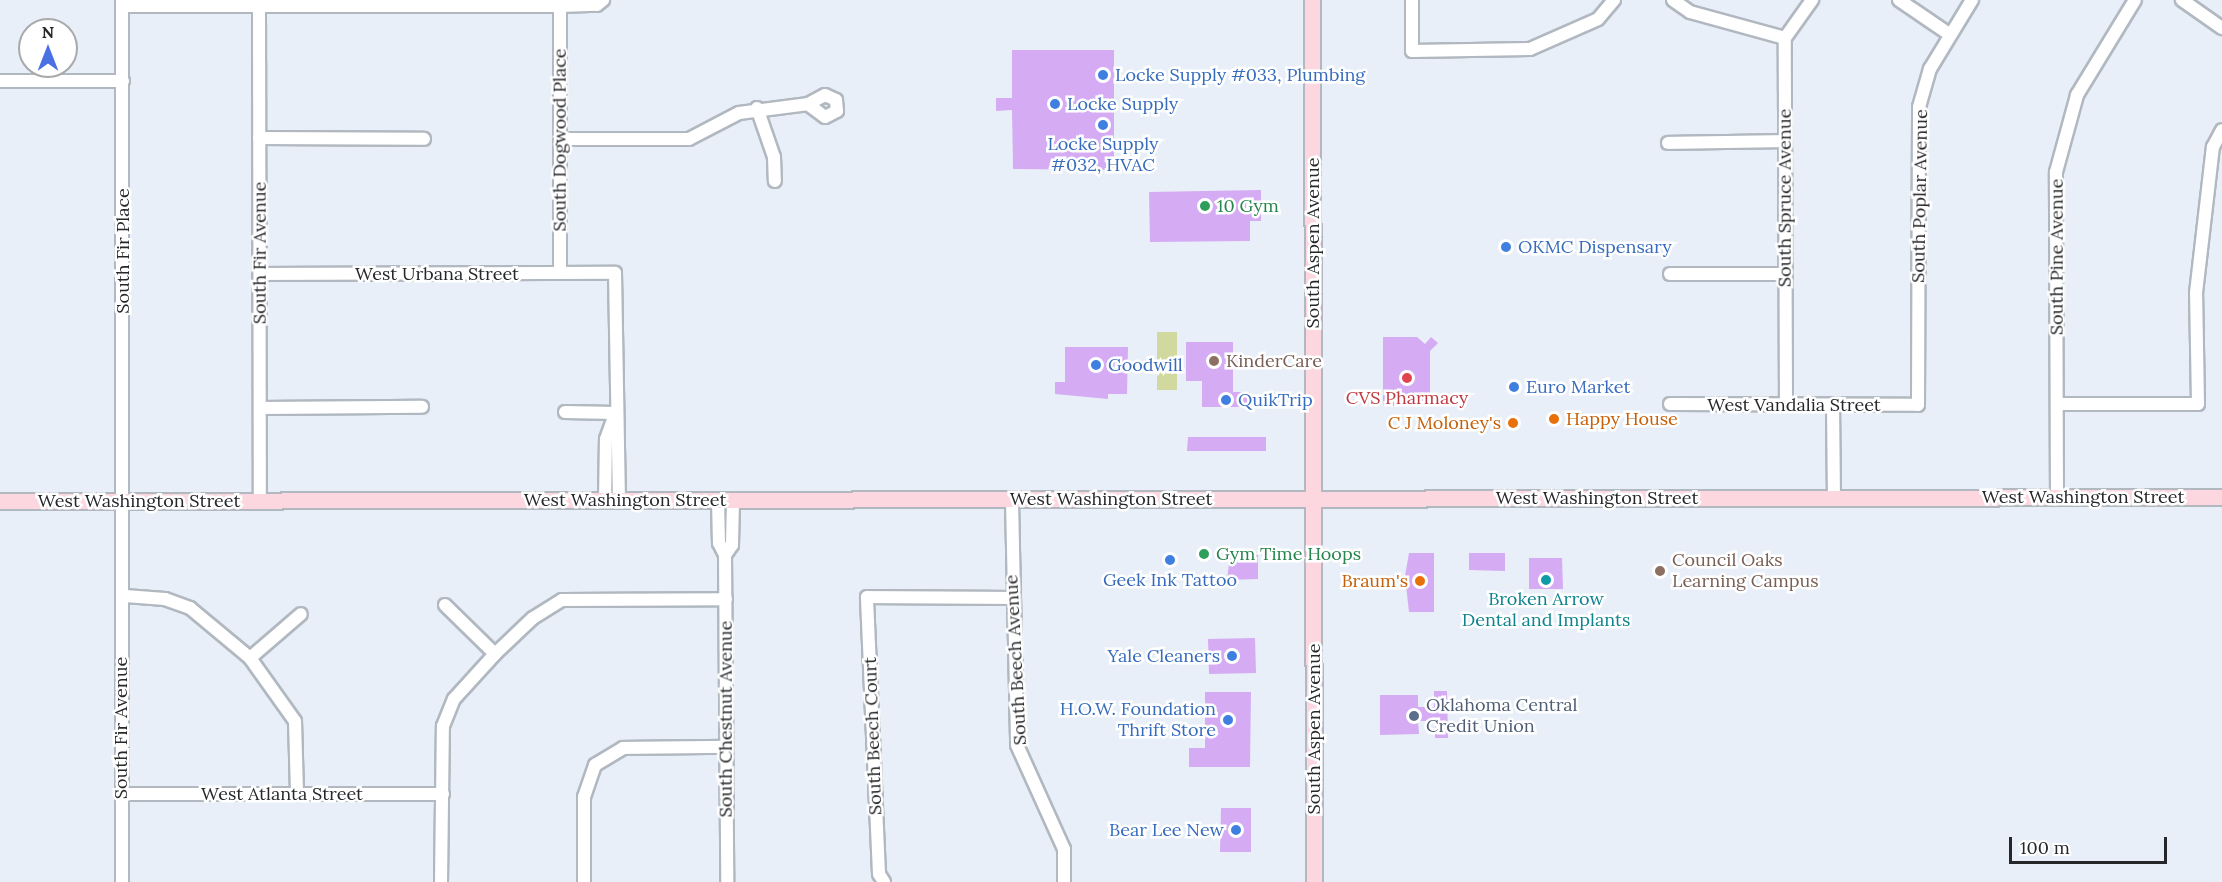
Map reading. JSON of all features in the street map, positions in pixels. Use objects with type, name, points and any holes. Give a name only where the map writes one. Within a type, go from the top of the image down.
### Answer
[{"type":"main road","name":"South Aspen Avenue","points":[[1312,0],[1314,882]]},
{"type":"main road","name":"West Washington Street","points":[[0,501],[2222,496]]},
{"type":"street","points":[[123,3],[259,6],[424,3],[597,5],[603,0]]},
{"type":"street","points":[[1412,0],[1412,51],[1530,49],[1598,19],[1614,0]]},
{"type":"street","points":[[1673,0],[1690,12],[1785,38],[1812,0]]},
{"type":"street","points":[[1899,0],[1948,34]]},
{"type":"street","name":"South Poplar Avenue","points":[[1918,405],[1919,107],[1930,69],[1948,34],[1972,0]]},
{"type":"street","name":"South Pine Avenue","points":[[2057,497],[2056,172],[2077,95],[2135,0]]},
{"type":"street","points":[[2182,0],[2222,28]]},
{"type":"street","name":"South Fir Place","points":[[123,3],[124,501]]},
{"type":"street","name":"South Dogwood Place","points":[[560,3],[560,273]]},
{"type":"street","name":"South Fir Avenue","points":[[259,6],[260,501]]},
{"type":"street","name":"South Spruce Avenue","points":[[1785,38],[1783,141],[1786,404]]},
{"type":"street","points":[[0,81],[123,81]]},
{"type":"street","points":[[561,139],[688,139],[757,108],[808,104]]},
{"type":"street","points":[[757,108],[774,157],[775,181]]},
{"type":"street","points":[[2057,404],[2198,404],[2196,293],[2213,147],[2222,130]]},
{"type":"street","points":[[259,138],[424,139]]},
{"type":"street","points":[[1668,143],[1783,141]]},
{"type":"street","name":"West Urbana Street","points":[[260,274],[615,273],[616,413]]},
{"type":"street","points":[[1670,274],[1785,274]]},
{"type":"street","name":"West Vandalia Street","points":[[1670,404],[1918,405]]},
{"type":"street","points":[[1833,404],[1834,497]]},
{"type":"street","points":[[260,408],[422,407]]},
{"type":"street","points":[[565,412],[616,413],[606,439],[612,500]]},
{"type":"street","name":"South Chestnut Avenue","points":[[725,500],[719,543],[725,555],[724,747],[727,882]]},
{"type":"street","name":"South Beech Avenue","points":[[1012,500],[1012,598],[1017,745],[1064,849],[1064,882]]},
{"type":"street","name":"South Fir Avenue","points":[[122,882],[124,501]]},
{"type":"street","points":[[125,596],[165,599],[190,608],[250,658],[295,721],[297,793]]},
{"type":"street","name":"South Beech Court","points":[[881,878],[867,597],[1012,598]]},
{"type":"street","points":[[441,882],[445,717],[454,699],[495,654],[533,618],[562,600],[726,599]]},
{"type":"street","points":[[445,605],[495,654]]},
{"type":"street","points":[[250,658],[301,614]]},
{"type":"street","points":[[584,882],[584,797],[595,765],[623,747],[724,747]]},
{"type":"street","name":"West Atlanta Street","points":[[122,794],[443,794]]},
{"type":"green space","points":[[1157,332],[1177,332],[1177,390],[1157,390]]},
{"type":"building","name":"Locke Supply","points":[[1012,50],[1114,50],[1114,170],[1013,169],[1012,110],[996,111],[996,98],[1012,98]]},
{"type":"building","name":"10 Gym","points":[[1261,190],[1261,221],[1250,221],[1250,241],[1150,242],[1149,192]]},
{"type":"building","name":"CVS Pharmacy","points":[[1383,337],[1417,337],[1425,344],[1431,337],[1438,343],[1430,351],[1430,406],[1383,406]]},
{"type":"building","name":"KinderCare","points":[[1186,342],[1233,342],[1233,355],[1241,355],[1241,366],[1233,366],[1233,392],[1250,392],[1250,407],[1202,407],[1202,381],[1186,381]]},
{"type":"building","name":"Goodwill","points":[[1065,347],[1128,347],[1127,394],[1108,394],[1108,399],[1055,394],[1055,382],[1065,382]]},
{"type":"building","name":"QuikTrip","points":[[1188,437],[1266,437],[1266,451],[1187,451]]},
{"type":"building","name":"Braum's","points":[[1409,553],[1434,553],[1434,612],[1409,612],[1405,576]]},
{"type":"building","points":[[1469,553],[1505,553],[1505,571],[1469,570]]},
{"type":"building","points":[[1230,555],[1258,555],[1258,579],[1227,580]]},
{"type":"building","name":"Broken Arrow Dental and Implants","points":[[1529,558],[1562,558],[1563,589],[1529,589]]},
{"type":"building","name":"Yale Cleaners","points":[[1255,638],[1256,673],[1209,674],[1208,639]]},
{"type":"building","name":"Oklahoma Central Credit Union","points":[[1434,691],[1447,691],[1448,738],[1435,738],[1435,721],[1418,721],[1419,734],[1380,735],[1380,695],[1418,695],[1418,707],[1434,707]]},
{"type":"building","name":"H.O.W. Foundation Thrift Store","points":[[1205,692],[1251,692],[1250,767],[1189,767],[1189,748],[1205,748]]},
{"type":"building","name":"Bear Lee New","points":[[1221,808],[1251,808],[1251,852],[1220,852]]},
{"type":"place","name":"Locke Supply #033, Plumbing","points":[[1103,75]]},
{"type":"place","name":"Locke Supply","points":[[1055,104]]},
{"type":"place","name":"Locke Supply #032, HVAC","points":[[1103,125]]},
{"type":"place","name":"10 Gym","points":[[1205,206]]},
{"type":"place","name":"OKMC Dispensary","points":[[1506,247]]},
{"type":"place","name":"KinderCare","points":[[1214,361]]},
{"type":"place","name":"Goodwill","points":[[1096,365]]},
{"type":"place","name":"CVS Pharmacy","points":[[1407,378]]},
{"type":"place","name":"Euro Market","points":[[1514,387]]},
{"type":"place","name":"QuikTrip","points":[[1226,400]]},
{"type":"place","name":"Happy House","points":[[1554,419]]},
{"type":"place","name":"C J Moloney's","points":[[1513,423]]},
{"type":"place","name":"Gym Time Hoops","points":[[1204,554]]},
{"type":"place","name":"Geek Ink Tattoo","points":[[1170,560]]},
{"type":"place","name":"Council Oaks Learning Campus","points":[[1660,571]]},
{"type":"place","name":"Broken Arrow Dental and Implants","points":[[1546,580]]},
{"type":"place","name":"Braum's","points":[[1420,581]]},
{"type":"place","name":"Yale Cleaners","points":[[1232,656]]},
{"type":"place","name":"Oklahoma Central Credit Union","points":[[1414,716]]},
{"type":"place","name":"H.O.W. Foundation Thrift Store","points":[[1228,720]]},
{"type":"place","name":"Bear Lee New","points":[[1236,830]]}]
